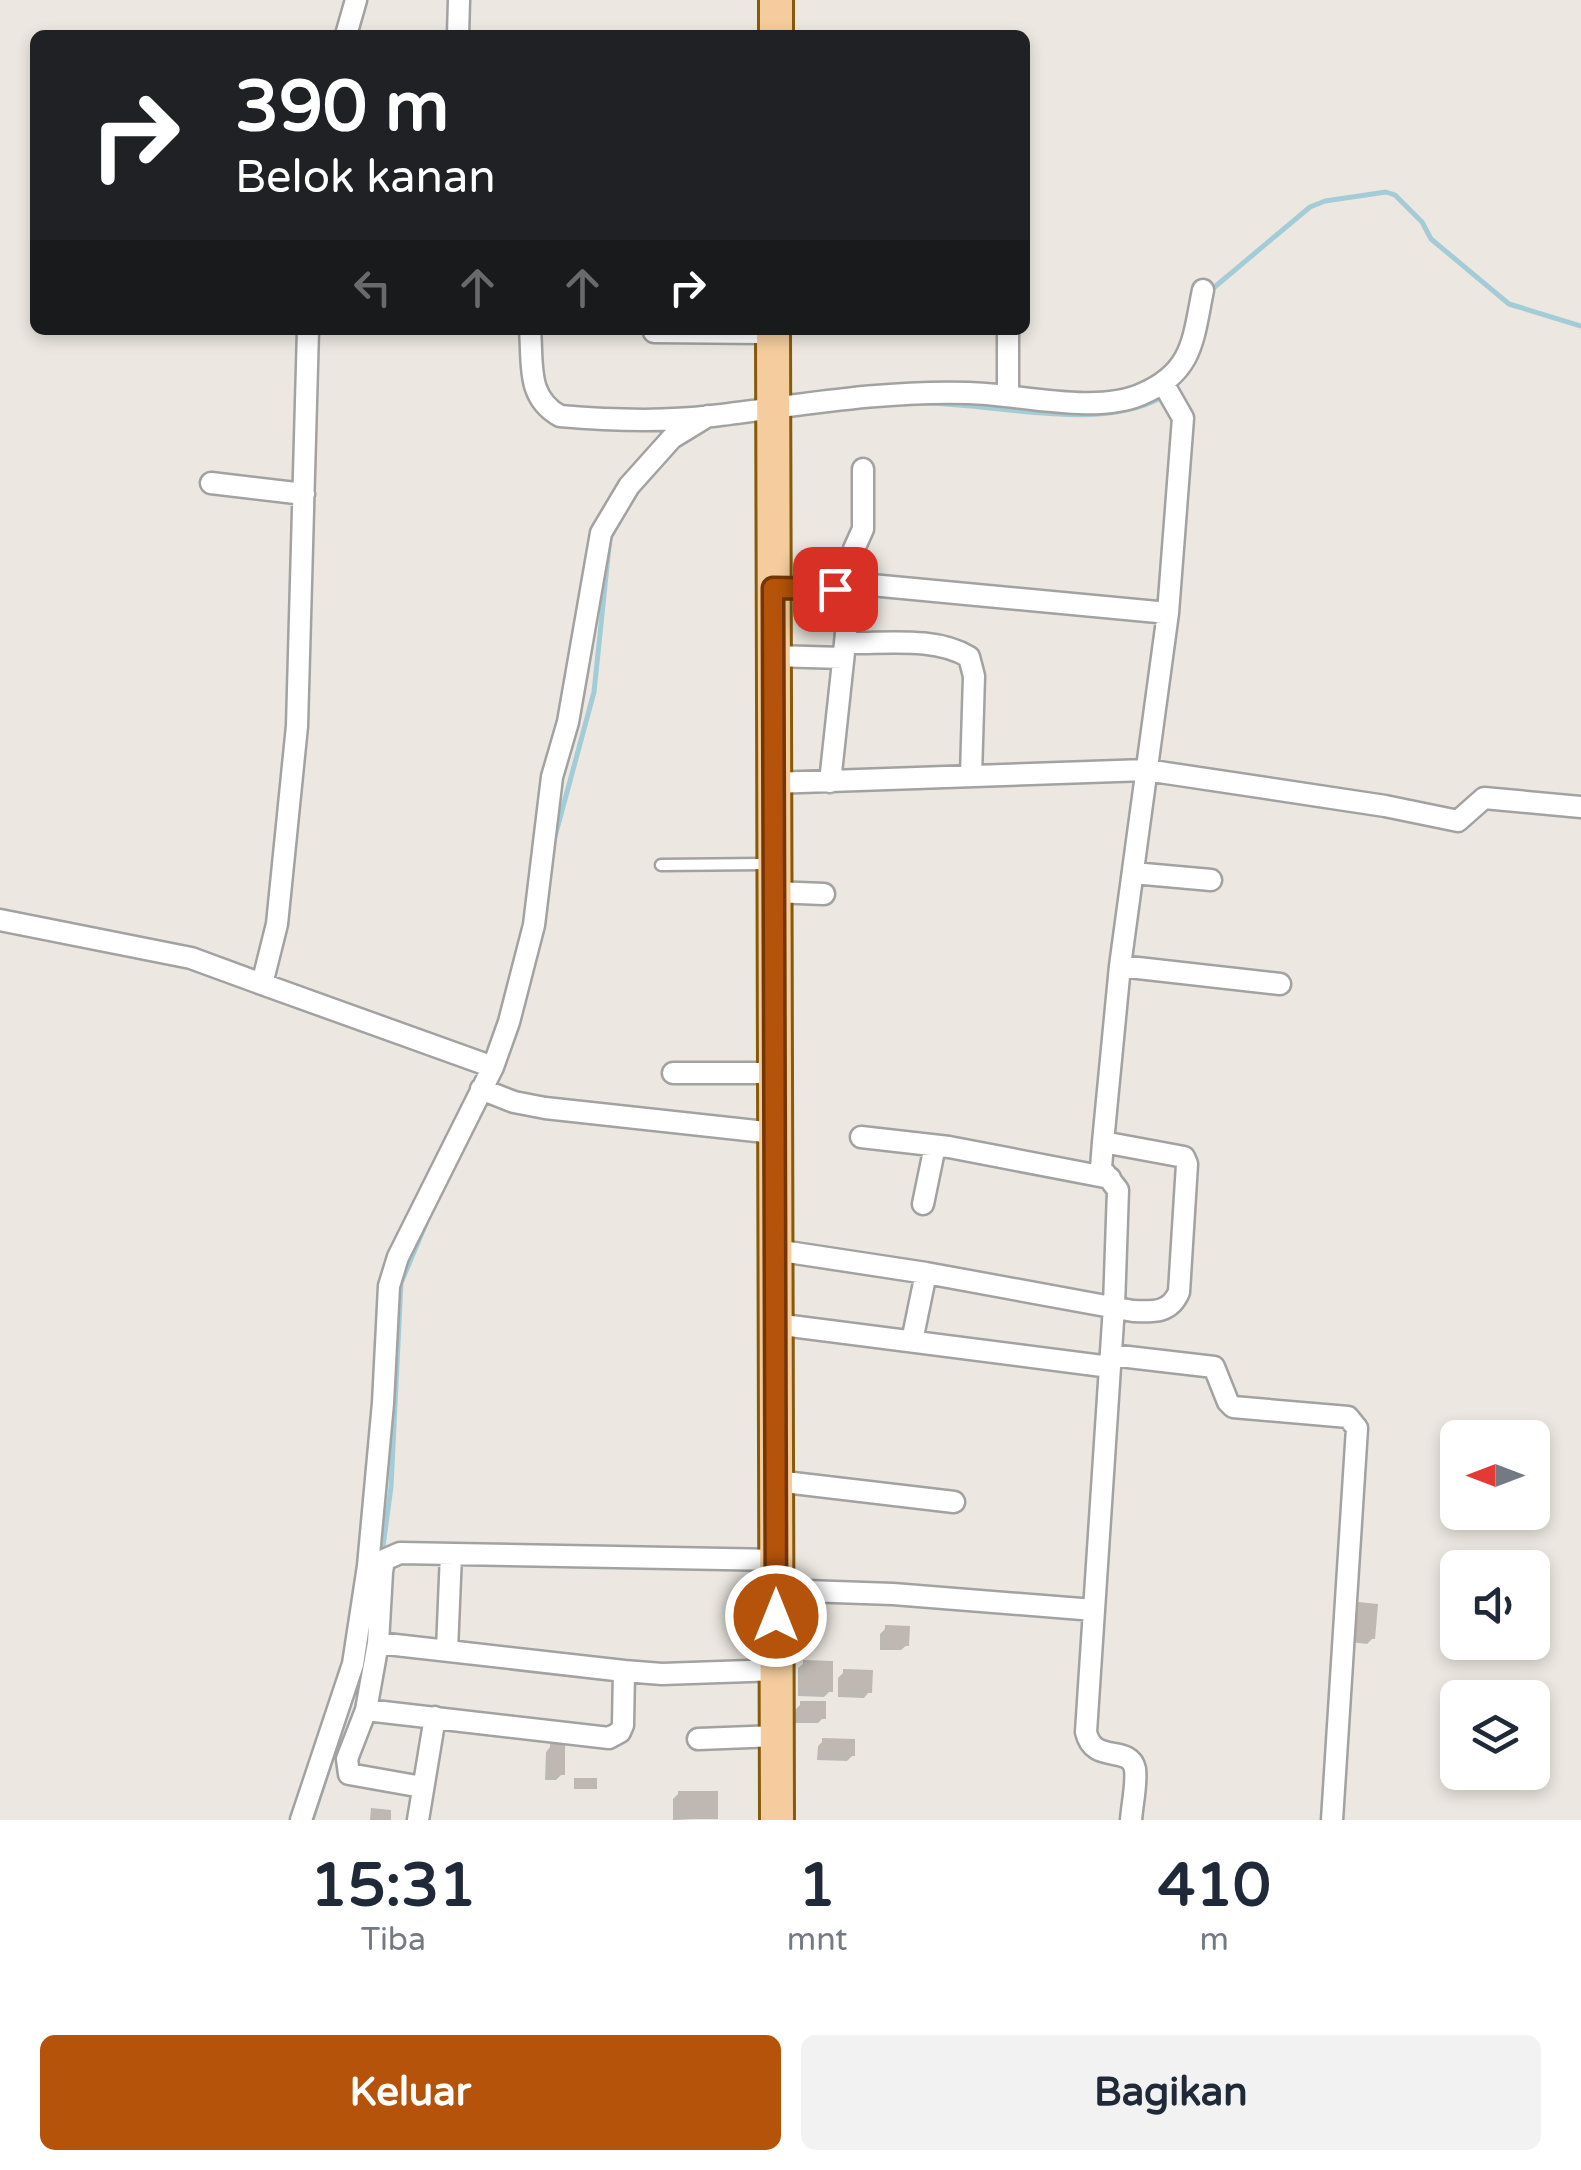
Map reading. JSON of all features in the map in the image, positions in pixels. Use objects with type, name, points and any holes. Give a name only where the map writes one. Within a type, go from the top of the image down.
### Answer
[{"type":"main road","points":[[776,0],[776,30]]},
{"type":"main road","points":[[773,335],[777,1820]]},
{"type":"street","points":[[347,30],[356,0]]},
{"type":"street","points":[[458,30],[459,0]]},
{"type":"street","points":[[530,335],[536,392],[543,405],[560,416],[708,416],[953,393],[1045,401],[1117,401],[1139,396],[1177,373],[1188,358],[1203,290]]},
{"type":"street","points":[[262,984],[277,924],[294,762],[308,335]]},
{"type":"street","points":[[1008,335],[1008,396]]},
{"type":"street","points":[[1131,1820],[1134,1768],[1130,1760],[1094,1750],[1086,1732],[1111,1361],[1118,1190],[1101,1168],[1102,1142],[1120,966],[1168,613],[1183,418],[1163,383]]},
{"type":"street","points":[[422,1787],[349,1774],[347,1759],[366,1710],[362,1667],[389,1286],[398,1257],[488,1092],[509,1022],[534,925],[552,777],[568,722],[601,532],[629,486],[672,438],[708,416]]},
{"type":"street","points":[[830,782],[854,549],[862,529],[862,469]]},
{"type":"street","points":[[211,483],[304,494]]},
{"type":"street","points":[[773,588],[835,589],[850,583],[1168,613]]},
{"type":"street","points":[[773,656],[936,645],[956,649],[968,657],[974,676],[971,775]]},
{"type":"street","points":[[772,783],[1146,770],[1385,806],[1458,821],[1484,798],[1581,807]]},
{"type":"street","points":[[1132,873],[1211,880]]},
{"type":"street","points":[[773,878],[824,894]]},
{"type":"street","points":[[0,920],[192,958],[493,1067]]},
{"type":"street","points":[[1120,966],[1280,984]]},
{"type":"street","points":[[673,1073],[774,1073]]},
{"type":"street","points":[[488,1092],[546,1108],[774,1133]]},
{"type":"street","points":[[861,1137],[935,1146],[1110,1178]]},
{"type":"street","points":[[775,1250],[1156,1312],[1174,1304],[1183,1256],[1188,1172],[1184,1157],[1102,1142]]},
{"type":"street","points":[[924,1204],[935,1146]]},
{"type":"street","points":[[912,1341],[926,1272]]},
{"type":"street","points":[[775,1324],[1111,1361],[1214,1366],[1233,1407],[1354,1421],[1357,1428],[1332,1820]]},
{"type":"street","points":[[776,1481],[954,1502]]},
{"type":"street","points":[[300,1820],[362,1667],[378,1643],[384,1560],[400,1553],[776,1575],[893,1594],[1094,1610]]},
{"type":"street","points":[[447,1650],[451,1554]]},
{"type":"street","points":[[378,1643],[624,1672],[777,1670]]},
{"type":"street","points":[[366,1710],[614,1737],[622,1725],[624,1672]]},
{"type":"street","points":[[418,1820],[435,1717]]},
{"type":"street","points":[[698,1738],[777,1736]]},
{"type":"lane","points":[[661,865],[773,878]]},
{"type":"building","points":[[1358,1602],[1378,1604],[1375,1639],[1355,1637]]},
{"type":"building","points":[[885,1625],[910,1626],[909,1646],[884,1645]]},
{"type":"building","points":[[803,1660],[833,1661],[833,1692],[802,1691]]},
{"type":"building","points":[[843,1669],[873,1670],[872,1693],[843,1692]]},
{"type":"building","points":[[800,1701],[826,1701],[826,1719],[800,1719]]},
{"type":"building","points":[[822,1738],[855,1739],[855,1756],[822,1755]]},
{"type":"building","points":[[550,1743],[565,1743],[565,1775],[550,1775]]},
{"type":"building","points":[[574,1778],[597,1778],[597,1789],[574,1789]]},
{"type":"building","points":[[678,1791],[718,1791],[718,1819],[678,1819]]},
{"type":"building","points":[[371,1808],[391,1810],[391,1820],[370,1820]]},
{"type":"waterway","points":[[1211,290],[1310,207],[1386,192],[1395,195],[1422,222],[1431,239],[1509,304],[1581,326]]},
{"type":"waterway","points":[[922,403],[1077,415],[1136,408],[1162,397]]},
{"type":"waterway","points":[[553,844],[594,692],[610,537]]},
{"type":"waterway","points":[[511,1044],[519,1022]]},
{"type":"waterway","points":[[382,1554],[391,1487],[401,1283],[427,1221]]},
{"type":"waterway","points":[[312,1820],[366,1654]]},
{"type":"route","points":[[776,1616],[773,588],[835,589]]}]
